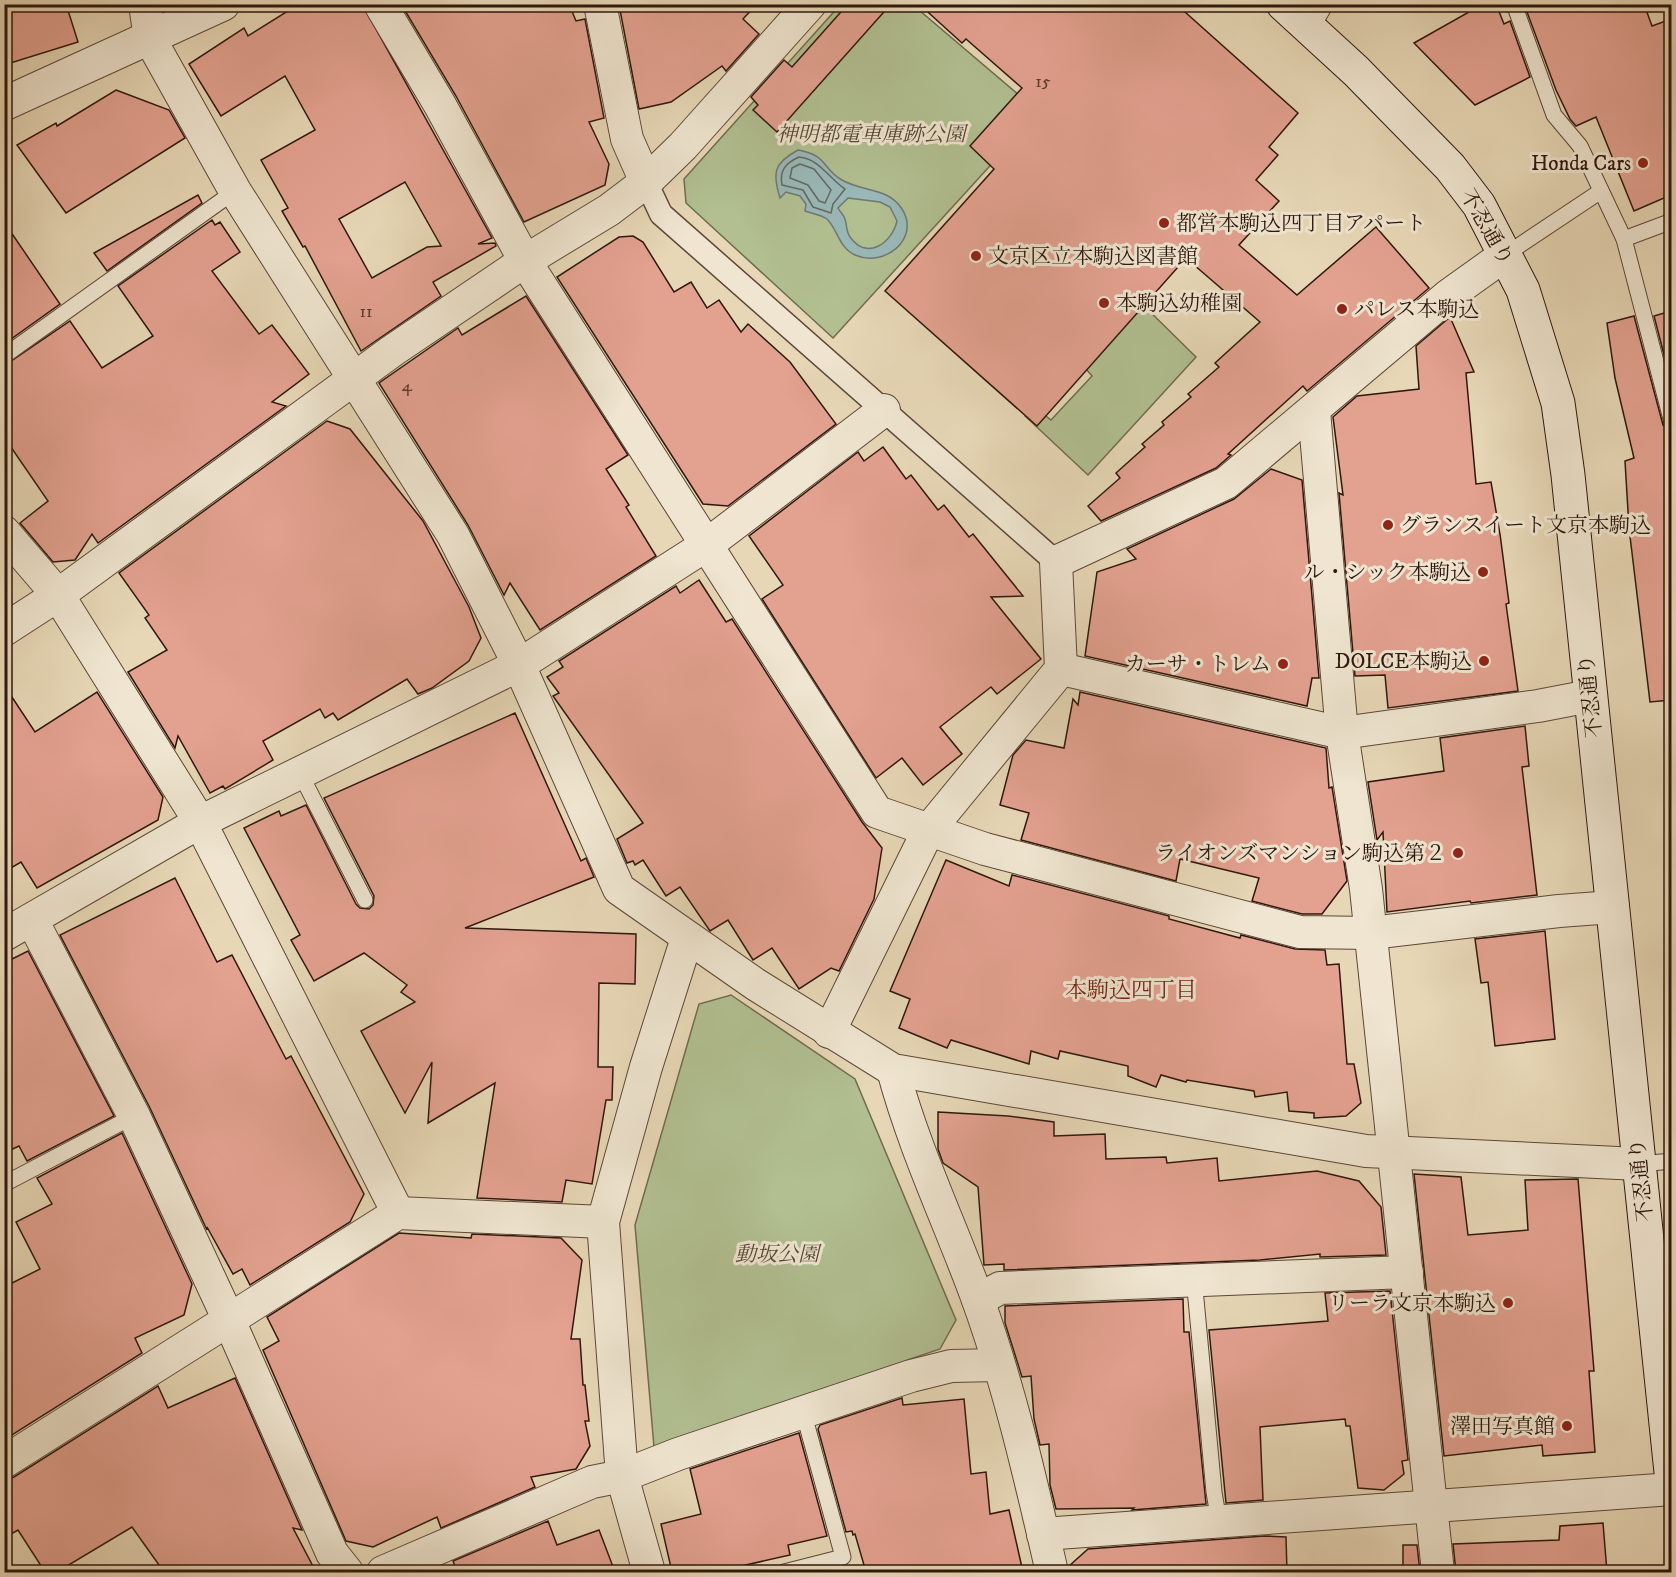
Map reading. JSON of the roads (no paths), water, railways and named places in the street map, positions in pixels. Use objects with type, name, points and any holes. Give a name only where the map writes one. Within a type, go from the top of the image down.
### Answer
[{"type":"main road","points":[[4,104],[223,4]]},
{"type":"main road","name":"不忍通り","points":[[1283,4],[1318,17],[1450,167],[1479,205],[1523,290],[1558,403],[1568,475],[1671,1482]]},
{"type":"street","points":[[145,4],[150,39],[235,192],[453,535],[519,665],[619,889],[687,938],[829,1032],[892,1070],[1366,1152],[1640,1164]]},
{"type":"street","points":[[380,4],[441,105],[525,261],[708,544],[877,812],[985,849],[1299,932],[1371,933],[1559,910],[1613,907]]},
{"type":"street","points":[[600,4],[627,139],[661,214],[1056,562],[1061,669],[928,831],[829,1032]]},
{"type":"street","points":[[4,630],[58,595],[353,380],[525,261],[609,210],[646,183],[683,146],[810,4]]},
{"type":"street","points":[[1056,562],[1226,483],[1449,295],[1505,255]]},
{"type":"street","points":[[4,935],[200,822],[519,665],[708,544],[885,410]]},
{"type":"street","points":[[1314,411],[1342,733],[1371,933],[1438,1572]]},
{"type":"street","points":[[4,531],[58,595],[200,822],[398,1213]]},
{"type":"street","points":[[1061,669],[1342,733],[1590,696]]},
{"type":"street","points":[[32,920],[134,1116],[228,1318],[332,1553],[347,1572]]},
{"type":"street","points":[[649,1572],[622,1476],[603,1221],[646,1067],[687,938]]},
{"type":"street","points":[[892,1070],[908,1124],[978,1300],[999,1365],[1052,1572]]},
{"type":"street","points":[[4,1462],[228,1318],[398,1213],[603,1221]]},
{"type":"street","points":[[978,1300],[1000,1288],[1194,1278],[1407,1272]]},
{"type":"street","points":[[383,1572],[592,1482],[622,1476],[803,1411],[911,1376],[951,1366],[999,1365]]},
{"type":"street","points":[[1043,1534],[1671,1489]]},
{"type":"lane","points":[[1514,4],[1554,115],[1580,146],[1624,239],[1668,391],[1671,423]]},
{"type":"lane","points":[[1505,255],[1601,191]]},
{"type":"lane","points":[[4,356],[235,192]]},
{"type":"lane","points":[[1624,239],[1671,221]]},
{"type":"lane","points":[[300,773],[365,900]]},
{"type":"lane","points":[[4,1184],[134,1116]]},
{"type":"lane","points":[[1640,1164],[1671,1161]]},
{"type":"lane","points":[[1194,1278],[1214,1492],[1219,1522]]},
{"type":"lane","points":[[784,1572],[843,1557],[803,1411]]},
{"type":"water","points":[[798,150],[815,155],[842,180],[882,193],[896,202],[907,220],[907,231],[897,248],[877,258],[855,255],[845,248],[827,219],[805,211],[806,204],[800,196],[786,192],[780,198],[776,181],[777,169]],"holes":[[[848,198],[880,202],[890,207],[897,221],[890,236],[884,242],[878,246],[864,248],[850,237],[838,208]]]},
{"type":"place","name":"Honda Cars","points":[[1643,163]]},
{"type":"place","name":"都営本駒込四丁目アパート","points":[[1164,223]]},
{"type":"place","name":"文京区立本駒込図書館","points":[[976,256]]},
{"type":"place","name":"本駒込幼稚園","points":[[1104,303]]},
{"type":"place","name":"パレス本駒込","points":[[1342,309]]},
{"type":"place","name":"グランスイート文京本駒込","points":[[1388,525]]},
{"type":"place","name":"ル・シック本駒込","points":[[1483,572]]},
{"type":"place","name":"DOLCE本駒込","points":[[1484,661]]},
{"type":"place","name":"カーサ・トレム","points":[[1283,664]]},
{"type":"place","name":"ライオンズマンション駒込第２","points":[[1458,853]]},
{"type":"place","name":"リーラ文京本駒込","points":[[1508,1303]]},
{"type":"place","name":"澤田写真館","points":[[1567,1426]]},
{"type":"district","name":"本駒込四丁目","points":[[1131,989]]},
{"type":"park label","name":"神明都電車庫跡公園","points":[[871,134]]},
{"type":"park label","name":"動坂公園","points":[[777,1254]]}]
